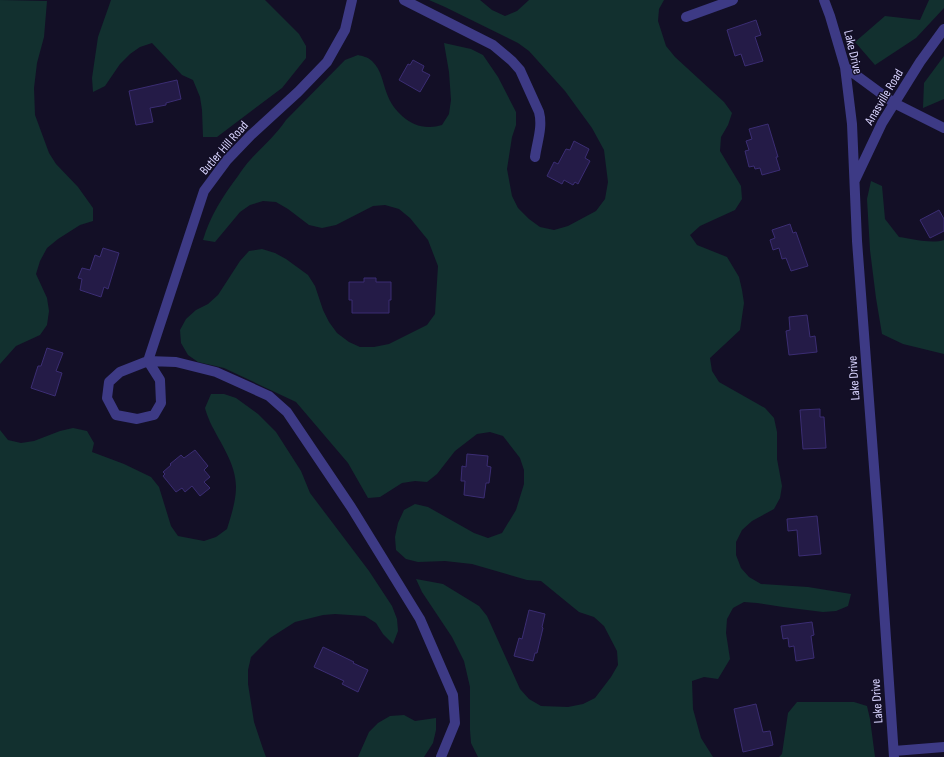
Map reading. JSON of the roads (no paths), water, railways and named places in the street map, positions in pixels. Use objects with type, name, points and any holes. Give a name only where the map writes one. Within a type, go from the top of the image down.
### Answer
[{"type":"street","name":"Butler Hill Road","points":[[148,361],[204,192],[227,160],[327,62],[345,30],[352,0]]},
{"type":"street","points":[[404,0],[493,45],[520,70],[541,119],[535,157]]},
{"type":"street","points":[[686,17],[733,0]]},
{"type":"street","name":"Lake Drive","points":[[824,0],[845,66],[852,124],[857,241],[894,754]]},
{"type":"street","name":"Anasville Road","points":[[854,182],[882,123],[920,62],[944,29]]},
{"type":"street","points":[[845,66],[894,103],[944,128]]},
{"type":"street","points":[[148,361],[160,380],[161,403],[154,415],[137,419],[116,415],[107,398],[110,382],[120,372],[148,361],[176,362],[216,372],[269,396],[287,412],[351,506],[420,619],[453,695],[455,723],[441,757]]},
{"type":"street","points":[[894,754],[944,747]]}]
